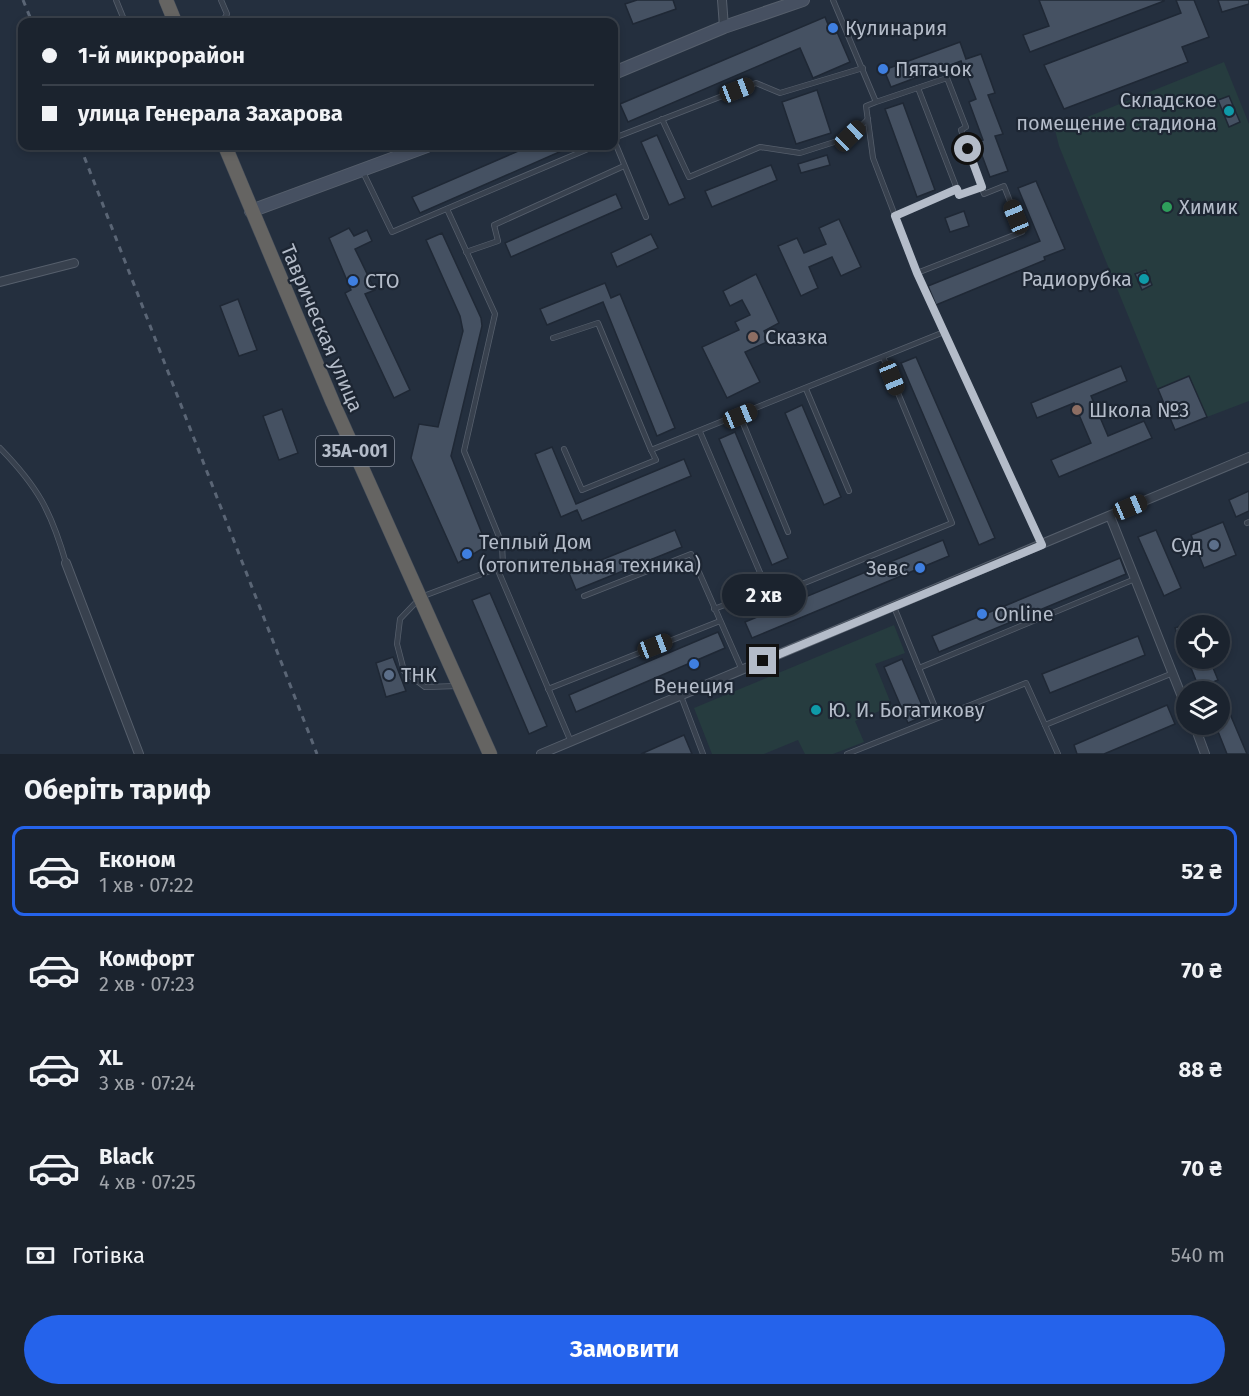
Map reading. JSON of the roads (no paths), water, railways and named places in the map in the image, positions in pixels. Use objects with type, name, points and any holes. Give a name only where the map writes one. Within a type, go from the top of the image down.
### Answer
[{"type":"highway","points":[[166,0],[173,18]]},
{"type":"highway","name":"Таврическая улица","points":[[227,150],[333,403],[490,754]]},
{"type":"main road","points":[[618,71],[724,27],[803,0]]},
{"type":"main road","points":[[251,211],[416,150]]},
{"type":"street","points":[[722,0],[724,27]]},
{"type":"street","points":[[0,282],[74,263]]},
{"type":"street","points":[[541,754],[1249,457]]},
{"type":"street","points":[[1110,516],[1176,681]]},
{"type":"street","points":[[66,563],[139,754]]},
{"type":"street","points":[[1198,735],[1205,754]]},
{"type":"lane","points":[[116,0],[124,18]]},
{"type":"lane","points":[[221,0],[227,14],[224,18]]},
{"type":"lane","points":[[833,0],[876,102]]},
{"type":"lane","points":[[618,137],[756,83],[780,93],[863,68]]},
{"type":"lane","points":[[917,273],[1022,232],[1004,186],[984,194],[960,129],[966,128],[947,78],[867,106],[873,158],[917,273],[1042,545]]},
{"type":"lane","points":[[918,88],[959,195],[982,187]]},
{"type":"lane","points":[[662,119],[689,177],[760,147],[800,153],[850,136],[868,119]]},
{"type":"lane","points":[[362,170],[392,232],[586,150]]},
{"type":"lane","points":[[618,150],[646,217]]},
{"type":"lane","points":[[466,252],[498,241],[494,225],[624,166]]},
{"type":"lane","points":[[895,216],[957,189]]},
{"type":"lane","points":[[447,209],[495,314],[464,451],[502,544],[503,566],[421,597],[400,619],[397,644],[404,670],[425,687],[458,686]]},
{"type":"lane","points":[[554,338],[598,323],[656,460],[582,490],[564,449]]},
{"type":"lane","points":[[651,450],[944,332]]},
{"type":"lane","points":[[700,432],[770,597],[952,523],[883,357]]},
{"type":"lane","points":[[806,389],[849,491]]},
{"type":"lane","points":[[740,416],[788,532]]},
{"type":"lane","points":[[0,448],[29,478],[39,495],[53,520],[66,563]]},
{"type":"lane","points":[[584,596],[691,554],[742,670]]},
{"type":"lane","points":[[497,568],[571,742]]},
{"type":"lane","points":[[919,668],[1135,579]]},
{"type":"lane","points":[[714,609],[767,589]]},
{"type":"lane","points":[[894,607],[939,717]]},
{"type":"lane","points":[[548,689],[720,621]]},
{"type":"lane","points":[[1045,725],[1173,673]]},
{"type":"lane","points":[[847,754],[1026,682],[1058,754]]},
{"type":"lane","points":[[681,696],[703,754]]},
{"type":"railway","points":[[23,0],[30,18]]},
{"type":"railway","points":[[82,150],[317,754]]},
{"type":"place","name":"Кулинария","points":[[833,28]]},
{"type":"place","name":"Пятачок","points":[[883,69]]},
{"type":"place","name":"Складское помещение стадиона","points":[[1229,111]]},
{"type":"place","name":"Химик","points":[[1167,207]]},
{"type":"place","name":"Радиорубка","points":[[1144,279]]},
{"type":"place","name":"СТО","points":[[353,281]]},
{"type":"place","name":"Сказка","points":[[753,337]]},
{"type":"place","name":"Школа №3","points":[[1077,410]]},
{"type":"place","name":"Суд","points":[[1214,545]]},
{"type":"place","name":"Теплый Дом (отопительная техника)","points":[[467,554]]},
{"type":"place","name":"Зевс","points":[[920,568]]},
{"type":"place","name":"Online","points":[[982,614]]},
{"type":"place","name":"Венеция","points":[[694,664]]},
{"type":"place","name":"ТНК","points":[[389,675]]},
{"type":"place","name":"Ю. И. Богатикову","points":[[816,710]]}]
